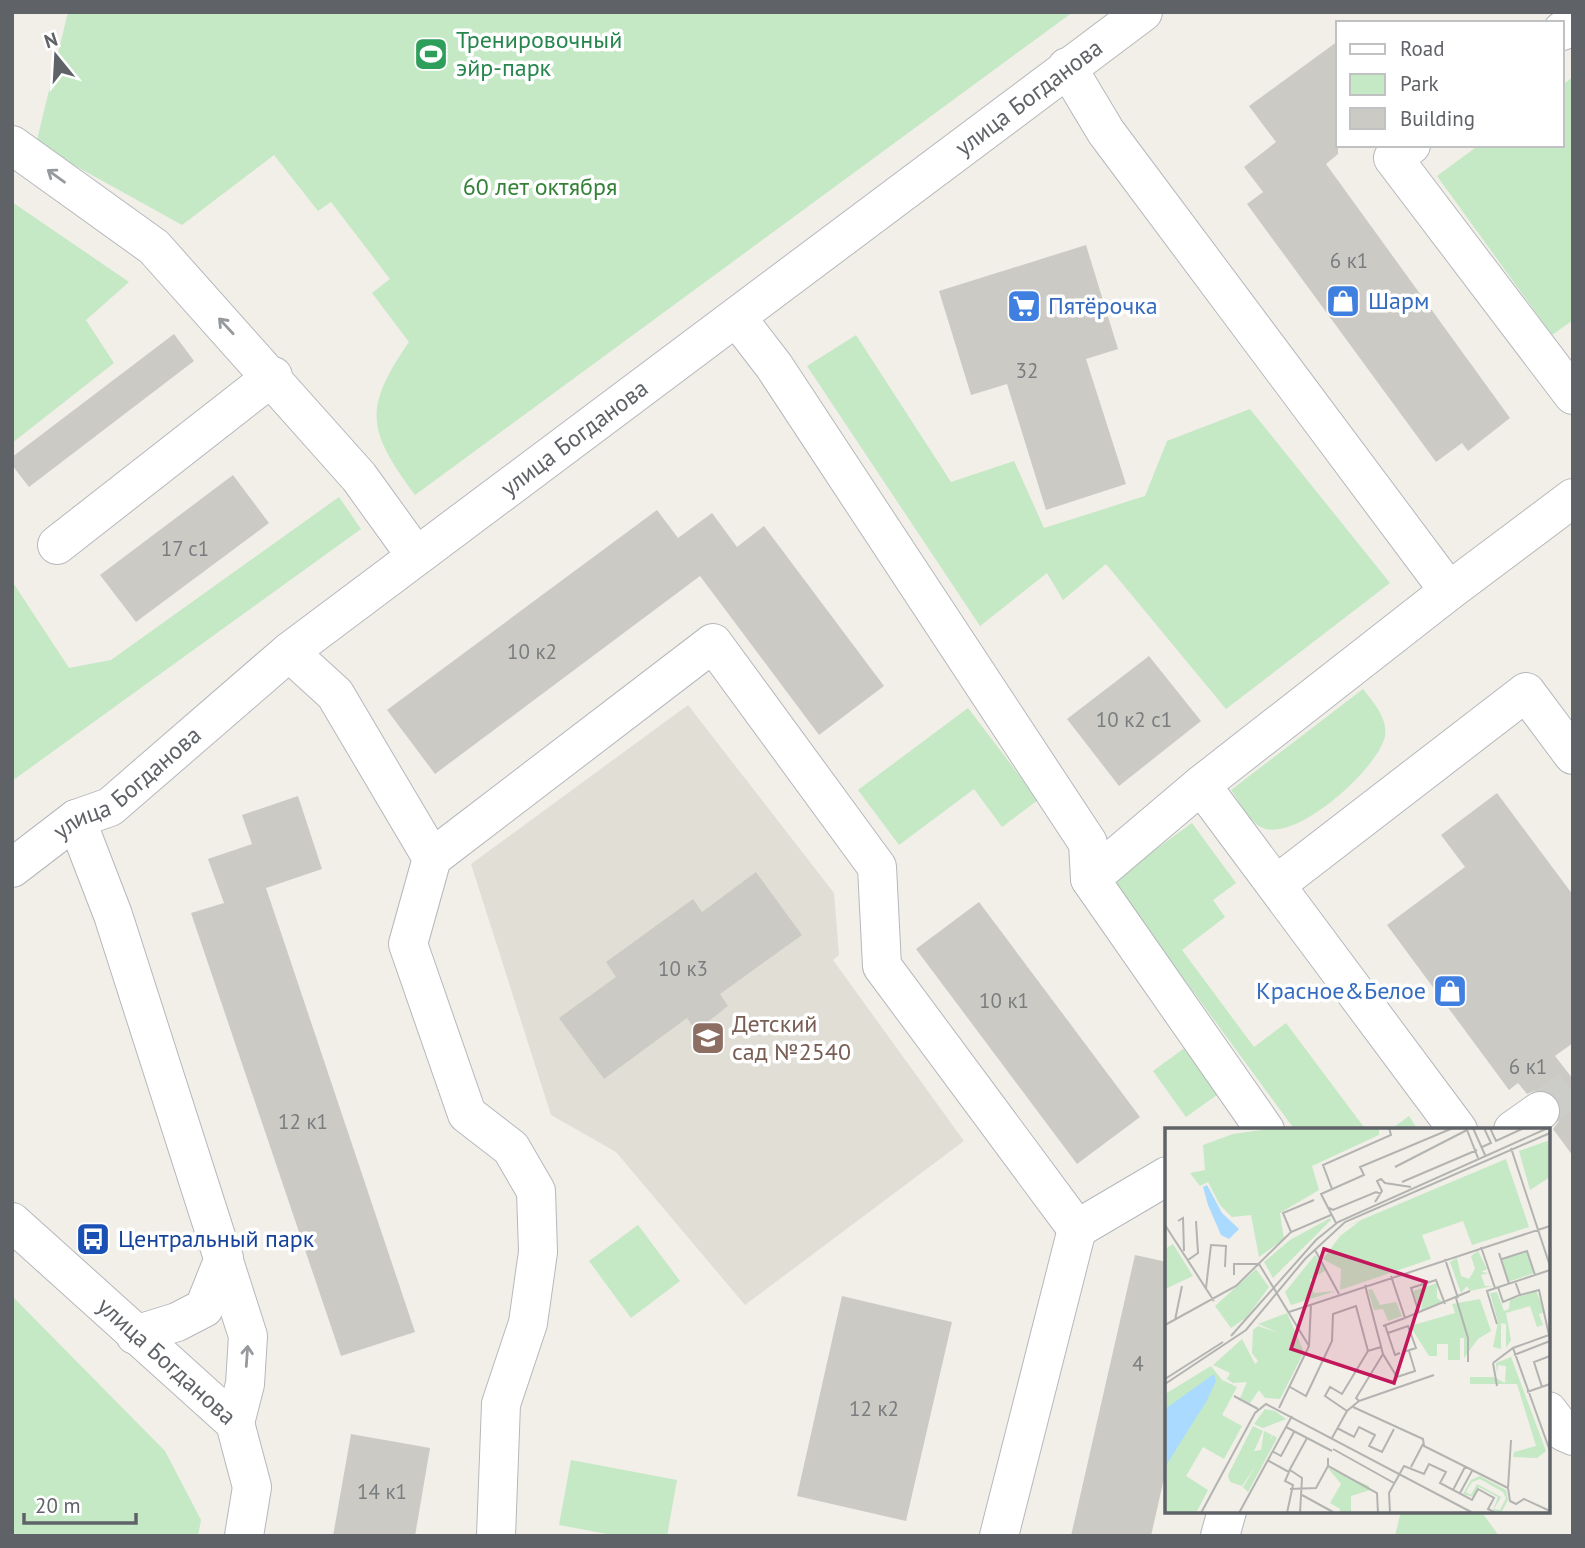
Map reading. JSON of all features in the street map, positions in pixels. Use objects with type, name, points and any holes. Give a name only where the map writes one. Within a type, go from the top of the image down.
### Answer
[{"type":"street","name":"улица Богданова","points":[[12,868],[76,819],[110,807],[289,652],[1143,12]]},
{"type":"street","points":[[1067,67],[1106,132],[1449,591]]},
{"type":"street","points":[[12,145],[153,247],[272,376],[359,477],[416,556]]},
{"type":"street","points":[[1408,147],[1393,158],[1558,355],[1573,395]]},
{"type":"street","points":[[737,318],[774,366],[1088,843],[1090,879],[1250,1124]]},
{"type":"street","points":[[57,545],[272,376]]},
{"type":"street","points":[[1090,879],[1201,785],[1449,591],[1573,498]]},
{"type":"street","points":[[496,1536],[501,1404],[528,1323],[538,1252],[536,1191],[511,1148],[467,1114],[408,944],[432,858],[713,643],[877,867],[882,966],[1077,1229]]},
{"type":"street","points":[[289,652],[335,694],[432,858]]},
{"type":"street","points":[[1276,884],[1526,692],[1573,755]]},
{"type":"street","points":[[1201,785],[1457,1128]]},
{"type":"street","points":[[76,819],[113,915],[248,1336],[245,1384],[234,1423]]},
{"type":"street","points":[[999,1536],[1077,1229],[1165,1177]]},
{"type":"street","name":"улица Богданова","points":[[12,1222],[234,1423],[252,1487],[244,1536]]},
{"type":"street","points":[[135,1335],[177,1322],[204,1308],[224,1258]]},
{"type":"street","points":[[1550,1414],[1564,1432],[1573,1436]]},
{"type":"street","points":[[1220,1536],[1226,1513]]},
{"type":"shaded area","name":"Детский сад №2540","points":[[688,705],[834,893],[839,955],[833,960],[964,1141],[745,1305],[616,1152],[551,1115],[471,864]]},
{"type":"green space","name":"60 лет октября","points":[[68,12],[1073,12],[415,495],[388,454],[377,420],[378,403],[384,386],[409,342],[372,293],[390,279],[331,202],[318,211],[274,155],[182,225],[36,144]]},
{"type":"green space","points":[[1573,77],[1573,320],[1552,335],[1437,176],[1476,147],[1564,147],[1564,84]]},
{"type":"green space","points":[[12,202],[129,282],[86,320],[114,363],[12,443]]},
{"type":"green space","points":[[856,335],[951,482],[1014,461],[1044,528],[1145,496],[1167,441],[1250,409],[1390,583],[1226,709],[1106,564],[1063,600],[1047,573],[980,626],[807,366]]},
{"type":"green space","points":[[339,497],[361,529],[12,781],[12,581],[69,668],[111,660]]},
{"type":"green space","points":[[1363,689],[1379,711],[1385,729],[1379,750],[1368,766],[1352,784],[1313,815],[1276,830],[1257,824],[1248,816],[1231,790]]},
{"type":"green space","points":[[968,708],[1038,800],[1002,827],[974,789],[899,845],[858,790]]},
{"type":"green space","points":[[1192,823],[1236,883],[1213,900],[1225,917],[1182,950],[1254,1047],[1286,1023],[1365,1128],[1294,1128],[1112,881]]},
{"type":"green space","points":[[1190,1044],[1224,1090],[1186,1117],[1153,1071]]},
{"type":"green space","points":[[1409,1116],[1417,1128],[1393,1128]]},
{"type":"green space","points":[[638,1225],[680,1281],[631,1318],[589,1261]]},
{"type":"green space","points":[[12,1296],[165,1451],[201,1520],[198,1536],[12,1536]]},
{"type":"green space","points":[[571,1460],[677,1480],[667,1536],[618,1536],[559,1525]]},
{"type":"green space","points":[[1401,1513],[1482,1513],[1499,1536],[1395,1536]]},
{"type":"building","points":[[1336,42],[1338,154],[1326,164],[1510,418],[1468,451],[1462,443],[1436,462],[1247,204],[1263,192],[1244,167],[1276,142],[1249,106]]},
{"type":"building","points":[[1086,245],[1118,349],[1086,359],[1126,484],[1046,510],[1007,384],[971,395],[939,291]]},
{"type":"building","points":[[174,334],[194,361],[29,487],[12,465],[12,457]]},
{"type":"building","points":[[233,475],[269,523],[136,622],[100,575]]},
{"type":"building","points":[[657,510],[678,538],[712,513],[737,547],[764,526],[884,686],[819,735],[700,576],[435,774],[387,710]]},
{"type":"building","points":[[1149,656],[1201,721],[1119,786],[1067,719]]},
{"type":"building","points":[[1497,793],[1573,895],[1573,1043],[1555,1056],[1573,1079],[1573,1156],[1553,1129],[1562,1110],[1557,1098],[1549,1091],[1539,1089],[1527,1094],[1518,1083],[1509,1090],[1387,925],[1465,867],[1441,835]]},
{"type":"building","points":[[298,796],[322,869],[266,888],[415,1332],[341,1356],[191,913],[224,903],[208,859],[252,844],[242,815]]},
{"type":"building","points":[[756,872],[802,935],[720,994],[728,1006],[696,1031],[687,1018],[604,1079],[559,1018],[616,977],[606,962],[693,899],[702,912]]},
{"type":"building","points":[[979,902],[1140,1117],[1077,1164],[916,949]]},
{"type":"building","points":[[1135,1255],[1165,1262],[1165,1474],[1151,1536],[1071,1536]]},
{"type":"building","points":[[842,1296],[952,1322],[906,1521],[797,1496]]},
{"type":"building","points":[[351,1434],[430,1448],[415,1536],[333,1536]]},
{"type":"tunnel","points":[[1540,1111],[1573,1086]]},
{"type":"place","name":"Тренировочный эйр-парк","points":[[431,54]]},
{"type":"place","name":"Шарм","points":[[1343,301]]},
{"type":"place","name":"Пятёрочка","points":[[1024,306]]},
{"type":"place","name":"Красное&Белое","points":[[1450,991]]},
{"type":"place","name":"Детский сад №2540","points":[[708,1038]]},
{"type":"place","name":"Центральный парк","points":[[93,1239]]}]
